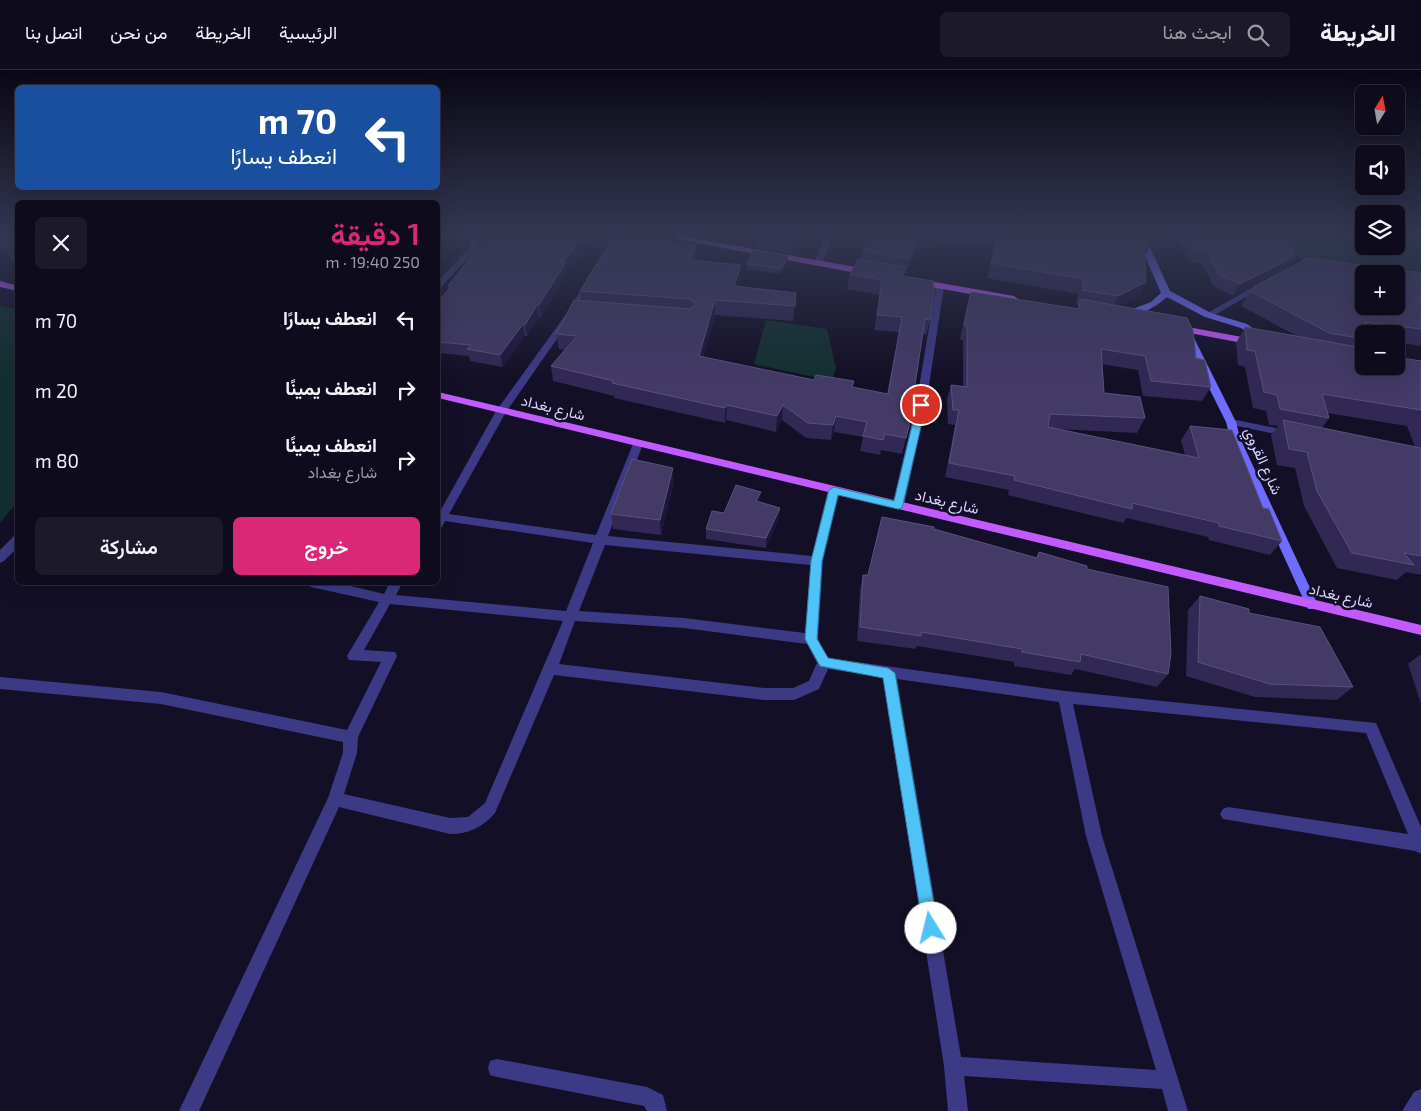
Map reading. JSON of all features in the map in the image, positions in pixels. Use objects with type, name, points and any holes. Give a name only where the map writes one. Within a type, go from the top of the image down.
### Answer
[{"type":"main road","points":[[915,281],[1027,301]]},
{"type":"main road","points":[[1160,281],[1166,292],[1208,315],[1244,326],[1269,344],[1167,326]]},
{"type":"main road","points":[[0,284],[15,288]]},
{"type":"main road","points":[[1141,322],[1114,317],[1141,310],[1154,304],[1166,292]]},
{"type":"main road","name":"شارع القروي","points":[[1185,330],[1231,422],[1235,438],[1312,605]]},
{"type":"main road","name":"شارع بغداد","points":[[440,396],[1421,630]]},
{"type":"street","points":[[594,281],[578,311],[501,411],[440,520],[600,540],[817,561]]},
{"type":"street","points":[[1208,315],[1269,282]]},
{"type":"street","points":[[898,506],[921,405],[940,286]]},
{"type":"street","points":[[1231,422],[1297,436]]},
{"type":"street","points":[[335,799],[450,826],[464,827],[479,820],[490,808],[550,669],[569,616],[638,444]]},
{"type":"street","points":[[824,663],[811,639],[817,561],[834,490]]},
{"type":"street","points":[[0,558],[15,541]]},
{"type":"street","points":[[325,585],[385,598],[569,616],[684,623],[811,639]]},
{"type":"street","points":[[189,1111],[335,799],[350,753],[351,737],[390,656],[354,656],[394,585]]},
{"type":"street","points":[[550,669],[764,694],[794,694],[814,685],[824,663]]},
{"type":"street","points":[[824,663],[1065,697],[1371,727],[1420,845]]},
{"type":"street","points":[[888,673],[953,1066],[958,1111]]},
{"type":"street","points":[[0,683],[162,698],[351,737]]},
{"type":"street","points":[[1065,697],[1094,836],[1178,1111]]},
{"type":"street","points":[[1228,814],[1420,845]]},
{"type":"street","points":[[953,1066],[1168,1080]]},
{"type":"street","points":[[497,1068],[647,1097],[656,1102],[657,1111]]},
{"type":"street","points":[[1412,1111],[1421,1099]]},
{"type":"green space","points":[[0,306],[15,308],[15,505],[0,523]]},
{"type":"green space","points":[[766,320],[827,329],[836,368],[832,381],[754,364]]},
{"type":"building","points":[[452,281],[554,281],[525,325],[523,324],[500,355],[467,349],[471,345],[440,342],[440,300],[451,286],[448,286]]},
{"type":"building","points":[[586,281],[736,281],[734,286],[796,293],[795,306],[715,300],[699,356],[814,380],[816,375],[854,381],[852,387],[888,394],[902,317],[877,315],[882,281],[933,281],[934,290],[930,320],[925,319],[913,398],[916,399],[906,438],[885,434],[883,440],[863,436],[867,422],[836,416],[833,425],[808,423],[783,405],[777,416],[727,405],[725,408],[612,383],[614,381],[551,366],[577,336],[556,334],[574,300],[690,309],[696,304],[690,299],[580,291]]},
{"type":"building","points":[[1084,281],[1146,281],[1118,296],[1082,290]]},
{"type":"building","points":[[1232,281],[1247,281],[1240,284]]},
{"type":"building","points":[[1265,281],[1355,281],[1355,315],[1405,315],[1405,281],[1421,281],[1421,329],[1405,327],[1405,325],[1365,322],[1366,325],[1355,325],[1355,337],[1329,333],[1250,291],[1255,288],[1253,287]]},
{"type":"building","points":[[971,292],[1079,309],[1080,299],[1187,318],[1193,330],[1196,358],[1205,360],[1211,387],[1151,381],[1145,356],[1101,349],[1104,393],[1140,397],[1145,418],[1050,414],[1048,427],[1199,458],[1190,426],[1232,430],[1263,508],[1269,509],[1282,541],[1219,526],[1219,523],[1132,503],[1132,509],[1014,480],[1015,476],[949,463],[959,410],[953,410],[951,385],[967,387],[967,326],[964,325]]},
{"type":"building","points":[[1245,327],[1355,346],[1355,375],[1405,375],[1405,358],[1421,361],[1421,410],[1322,394],[1329,418],[1280,409],[1277,395],[1264,392],[1255,351],[1247,350]]},
{"type":"building","points":[[1283,420],[1421,448],[1421,556],[1404,553],[1414,565],[1352,553],[1317,491],[1307,452],[1289,449]]},
{"type":"building","points":[[632,459],[673,468],[660,520],[611,514]]},
{"type":"building","points":[[736,485],[761,492],[756,501],[780,508],[766,538],[706,529],[712,511],[724,513]]},
{"type":"building","points":[[882,517],[934,527],[934,529],[1037,558],[1039,552],[1087,566],[1087,569],[1168,587],[1171,654],[1168,674],[1081,654],[1080,662],[1022,652],[1022,649],[921,632],[921,636],[860,627],[863,575],[868,575]]},
{"type":"building","points":[[1200,596],[1249,609],[1249,613],[1320,627],[1353,687],[1270,684],[1198,662]]},
{"type":"route","points":[[921,405],[898,506],[834,490],[817,561],[811,639],[817,654],[824,663],[888,673],[931,928]]}]
